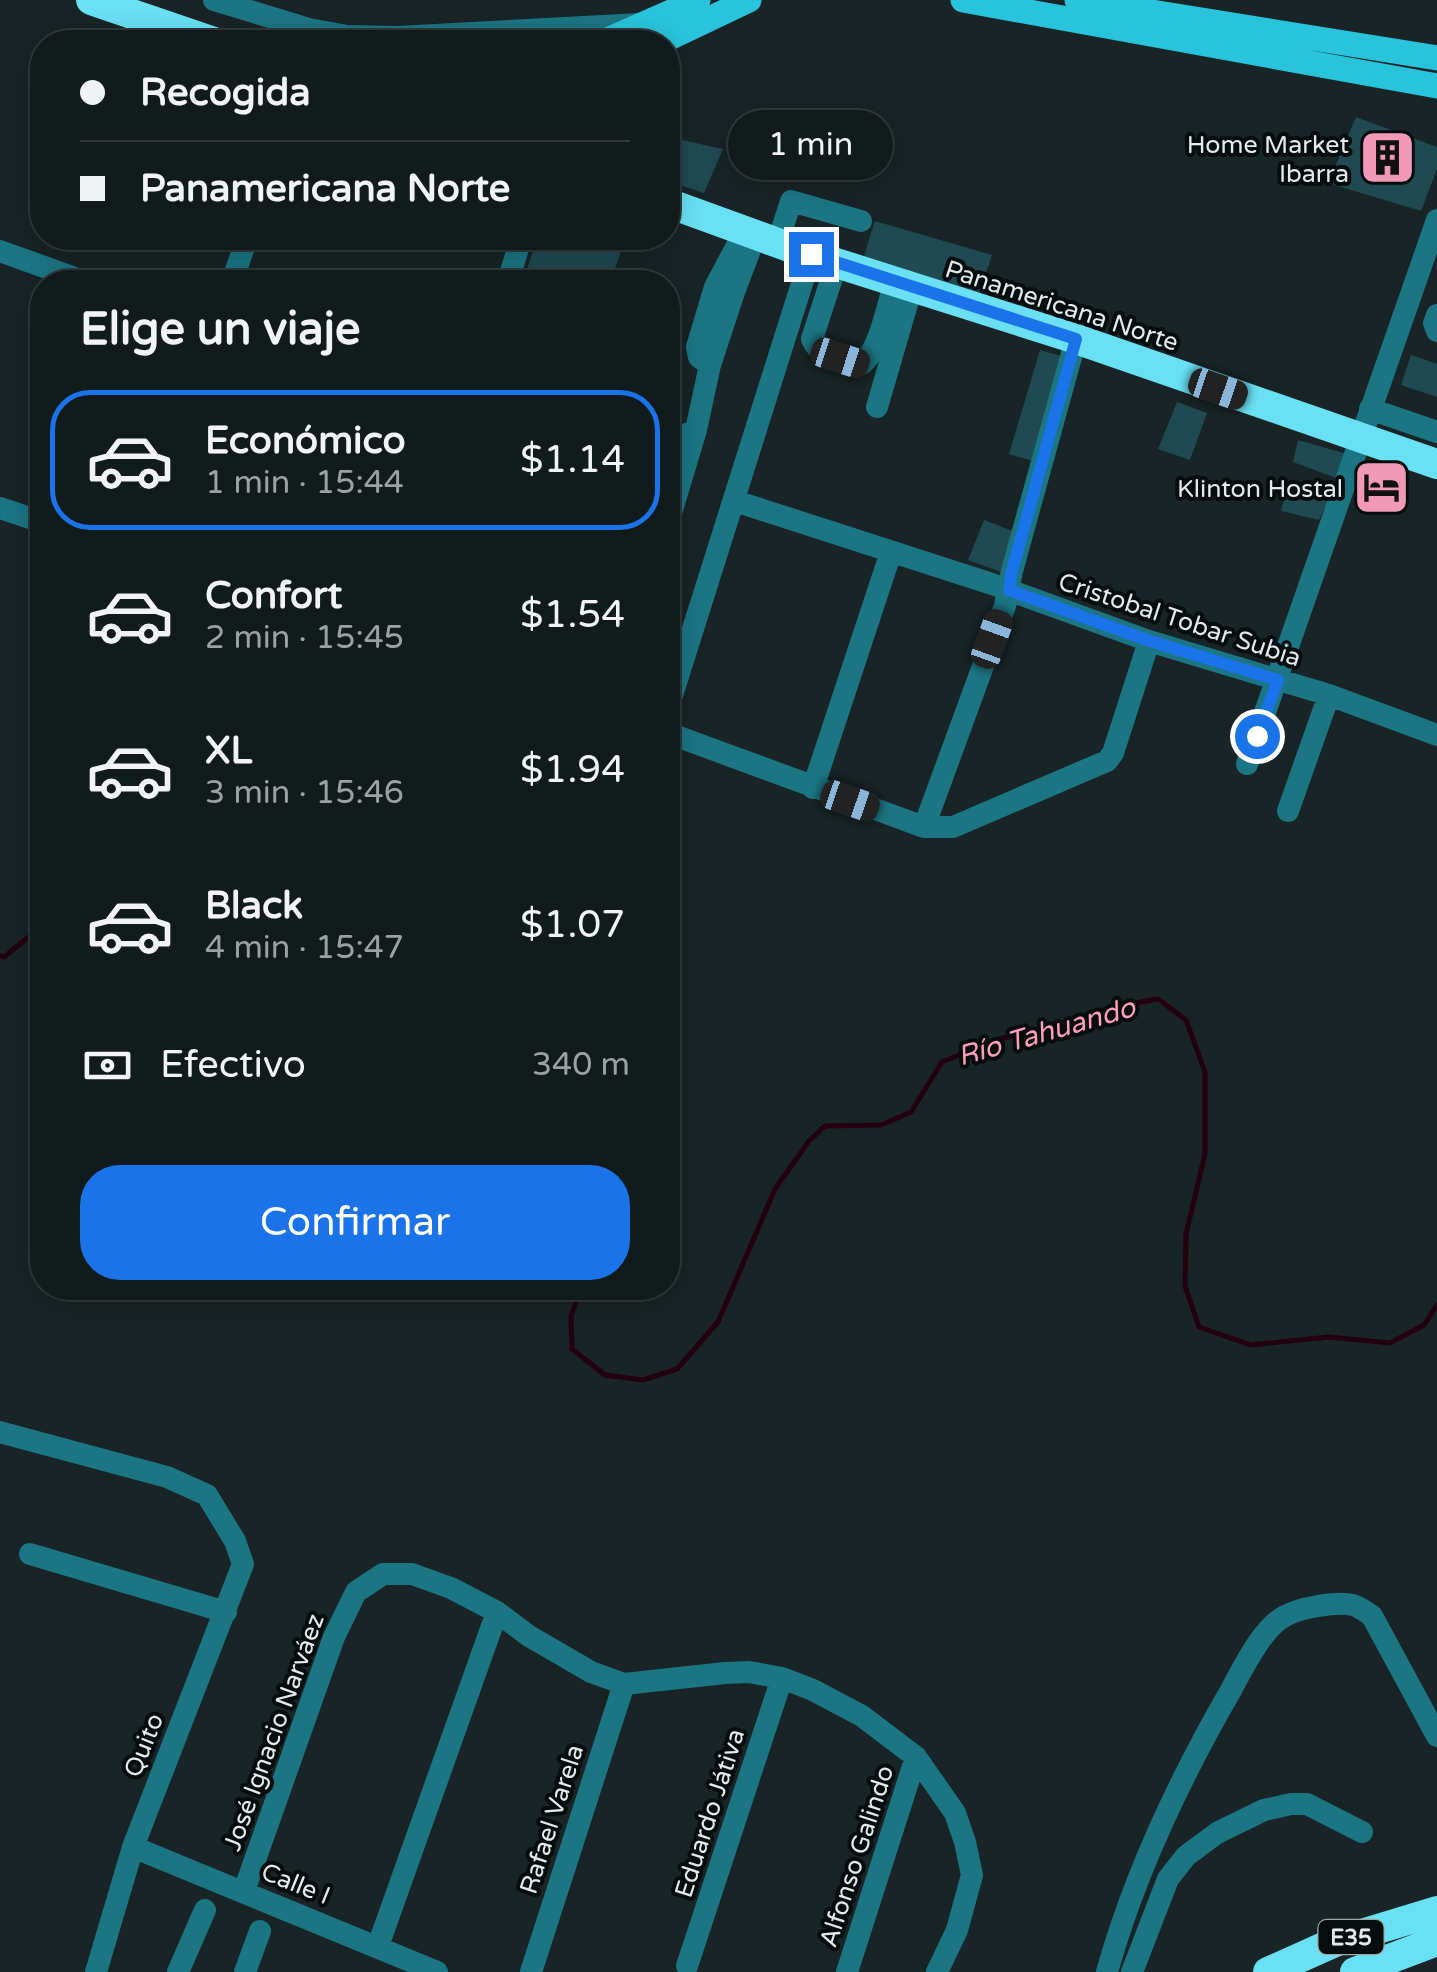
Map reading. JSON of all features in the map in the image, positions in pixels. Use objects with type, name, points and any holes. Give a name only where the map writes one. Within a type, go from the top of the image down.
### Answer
[{"type":"highway","points":[[91,0],[179,30]]},
{"type":"highway","name":"Panamericana Norte","points":[[680,207],[1437,464]]},
{"type":"highway","name":"E35","points":[[1268,1972],[1334,1942],[1437,1911]]},
{"type":"highway","name":"E35","points":[[1355,1972],[1437,1941]]},
{"type":"main road","points":[[662,30],[698,0]]},
{"type":"main road","points":[[671,30],[749,0]]},
{"type":"main road","points":[[963,0],[1437,86]]},
{"type":"main road","points":[[1076,0],[1437,58]]},
{"type":"street","points":[[214,0],[315,30]]},
{"type":"street","points":[[517,30],[602,25],[626,30]]},
{"type":"street","points":[[680,483],[710,365],[699,357],[698,347],[716,286],[792,201],[861,221]]},
{"type":"street","points":[[1247,764],[1435,232]]},
{"type":"street","points":[[0,251],[53,270]]},
{"type":"street","points":[[824,258],[814,346],[860,365],[868,360],[903,284]]},
{"type":"street","points":[[680,670],[734,501],[824,258]]},
{"type":"street","points":[[877,406],[903,284]]},
{"type":"street","points":[[1437,315],[1437,331]]},
{"type":"street","points":[[924,827],[1009,590],[1076,339]]},
{"type":"street","points":[[1370,410],[1437,432]]},
{"type":"street","points":[[680,437],[696,430]]},
{"type":"street","name":"Cristobal Tobar Subia","points":[[734,501],[1437,735]]},
{"type":"street","points":[[0,508],[30,518]]},
{"type":"street","points":[[813,788],[892,552]]},
{"type":"street","points":[[680,738],[924,827],[954,827],[1107,761],[1150,641]]},
{"type":"street","points":[[1288,811],[1329,696]]},
{"type":"street","name":"Quito","points":[[0,1432],[167,1477],[206,1495],[236,1541],[243,1564],[133,1846],[96,1972]]},
{"type":"street","points":[[30,1554],[226,1612]]},
{"type":"street","name":"José Ignacio Narváez","points":[[244,1891],[334,1637],[356,1592],[382,1574],[412,1574],[452,1588],[497,1612]]},
{"type":"street","points":[[1107,1972],[1136,1880],[1164,1816],[1239,1676],[1268,1629],[1284,1616],[1342,1604],[1357,1606],[1372,1616],[1437,1736]]},
{"type":"street","points":[[378,1946],[497,1612],[529,1636],[591,1672],[624,1684],[749,1672],[782,1678],[862,1716],[916,1757],[956,1812],[972,1874],[958,1930],[937,1972]]},
{"type":"street","name":"Eduardo Játiva","points":[[687,1966],[782,1678]]},
{"type":"street","name":"Rafael Varela","points":[[531,1972],[624,1684]]},
{"type":"street","name":"Alfonso Galindo","points":[[847,1972],[916,1757]]},
{"type":"street","points":[[1132,1972],[1168,1879],[1186,1856],[1217,1833],[1264,1810],[1291,1804],[1307,1804],[1362,1832]]},
{"type":"street","name":"Calle I","points":[[133,1846],[438,1972]]},
{"type":"street","points":[[178,1972],[204,1910]]},
{"type":"street","points":[[245,1972],[260,1930]]},
{"type":"building","name":"Home Market Ibarra","points":[[1356,117],[1437,147],[1437,169],[1421,211],[1328,183]]},
{"type":"building","points":[[680,140],[723,149],[704,193],[680,185]]},
{"type":"building","points":[[875,221],[992,255],[979,294],[863,259]]},
{"type":"building","points":[[533,250],[622,250],[614,270],[527,270]]},
{"type":"building","points":[[1040,350],[1071,359],[1039,463],[1009,454]]},
{"type":"building","points":[[1411,355],[1437,364],[1437,397],[1401,385]]},
{"type":"building","points":[[1177,402],[1207,413],[1190,460],[1158,449]]},
{"type":"building","points":[[1298,440],[1347,454],[1336,478],[1293,462]]},
{"type":"building","points":[[1286,489],[1328,501],[1319,520],[1281,511]]},
{"type":"building","points":[[984,520],[1013,531],[1001,572],[968,560]]},
{"type":"waterway","name":"Río Tahuando","points":[[0,956],[4,957],[30,936]]},
{"type":"waterway","name":"Río Tahuando","points":[[577,1300],[571,1316],[572,1349],[605,1375],[643,1380],[677,1369],[718,1322],[775,1189],[809,1141],[825,1126],[881,1125],[911,1112],[942,1062],[998,1039],[1045,1030],[1112,1007],[1158,999],[1186,1020],[1205,1072],[1205,1154],[1186,1234],[1185,1286],[1199,1327],[1251,1345],[1329,1337],[1390,1343],[1424,1325],[1437,1305]]},
{"type":"place","name":"Home Market Ibarra","points":[[1388,158]]},
{"type":"place","name":"Klinton Hostal","points":[[1382,488]]},
{"type":"route","points":[[811,254],[1076,339],[1009,590],[1150,641],[1278,680],[1257,736]]}]
